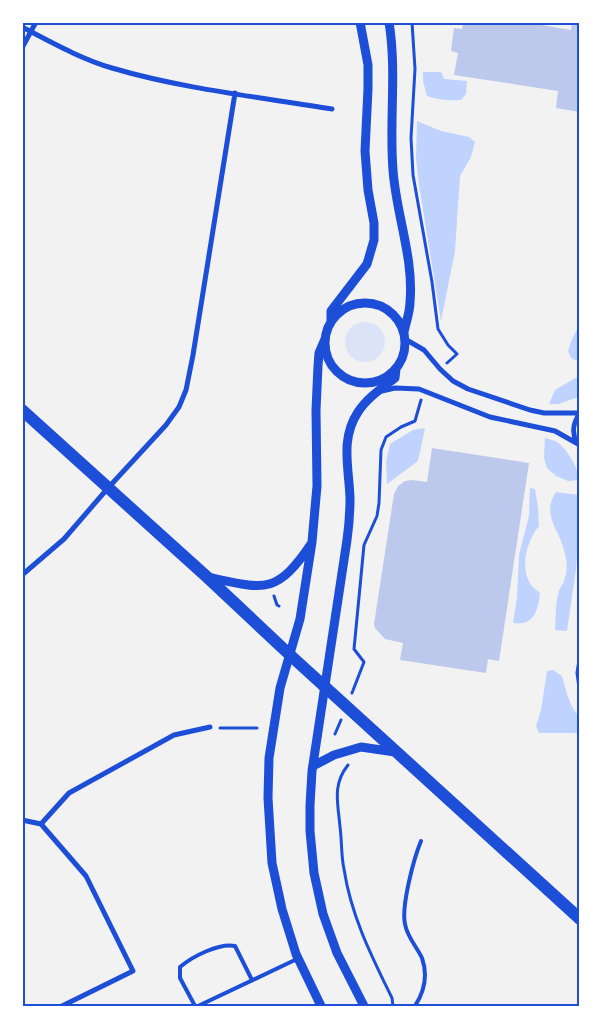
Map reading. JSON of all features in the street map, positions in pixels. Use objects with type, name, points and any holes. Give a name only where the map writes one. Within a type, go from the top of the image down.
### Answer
[{"type":"main road","points":[[22,410],[580,919]]},
{"type":"street","points":[[22,48],[36,22]]},
{"type":"street","points":[[320,1006],[298,959],[286,924],[274,873],[268,811],[271,745],[280,688],[300,619],[312,542],[317,486],[316,410],[319,354],[331,321],[331,311],[367,264],[374,240],[374,223],[364,152],[368,65],[360,22]]},
{"type":"street","points":[[325,339],[326,355],[339,374],[346,379],[361,383],[384,379],[396,369],[404,355],[410,302],[410,275],[396,200],[393,170],[394,63],[390,22]]},
{"type":"street","points":[[22,27],[111,68],[162,80],[332,109]]},
{"type":"street","points":[[22,575],[64,540],[108,488],[166,425],[179,407],[186,390],[193,355],[235,93]]},
{"type":"street","points":[[331,321],[348,306],[363,303],[378,305],[392,312],[405,335],[424,350],[453,381],[530,410],[550,413],[579,413],[573,427],[573,433],[579,445]]},
{"type":"street","points":[[364,1006],[331,940],[316,888],[312,860],[310,818],[313,766],[349,526],[350,498],[346,453],[348,436],[358,412],[376,392],[395,378],[396,369]]},
{"type":"street","points":[[376,392],[395,388],[419,389],[490,417],[555,431],[579,445]]},
{"type":"street","points":[[207,577],[243,584],[270,585],[281,579],[297,565],[312,542]]},
{"type":"street","points":[[580,660],[578,674],[580,688]]},
{"type":"street","points":[[41,824],[69,793],[174,735],[210,727]]},
{"type":"street","points":[[313,766],[334,755],[361,747],[395,752]]},
{"type":"street","points":[[22,820],[41,824],[86,876],[133,971],[62,1006]]},
{"type":"lane","points":[[415,1006],[422,993],[425,976],[422,959],[408,935],[404,922],[407,892],[414,857],[420,841]]},
{"type":"lane","points":[[252,980],[235,946],[226,944],[189,959],[180,966],[180,978],[196,1006],[298,959]]},
{"type":"path","points":[[412,22],[415,69],[411,138],[413,175],[432,282],[438,329],[448,345],[457,354],[451,360]]},
{"type":"path","points":[[361,670],[364,662],[354,649],[364,545],[377,516],[379,503],[381,450],[386,438],[401,427],[415,421],[422,398]]},
{"type":"path","points":[[274,596],[277,606]]},
{"type":"path","points":[[210,727],[256,728]]},
{"type":"path","points":[[330,730],[336,732],[338,741]]},
{"type":"path","points":[[348,764],[338,782],[337,795],[343,868],[349,895],[363,938],[392,998],[393,1006]]},
{"type":"shaded area","points":[[365,322],[376,325],[382,331],[385,342],[382,353],[376,359],[365,362],[354,359],[348,353],[345,342],[348,331],[354,325]]},
{"type":"water","points":[[423,72],[441,72],[444,79],[467,81],[466,94],[461,100],[448,100],[427,96]]},
{"type":"water","points":[[417,121],[441,131],[469,137],[475,142],[471,157],[460,176],[455,251],[441,321],[419,185],[416,158]]},
{"type":"water","points":[[579,326],[579,362],[571,358],[568,351]]},
{"type":"water","points":[[579,376],[579,397],[558,404],[549,404],[555,390]]},
{"type":"water","points":[[425,428],[418,461],[387,484],[386,462],[390,444],[413,430]]},
{"type":"water","points":[[545,438],[556,441],[565,449],[574,464],[579,480],[568,481],[556,476],[547,468],[544,458]]},
{"type":"water","points":[[530,488],[535,489],[539,526],[531,539],[525,562],[527,578],[531,585],[540,593],[534,616],[526,622],[513,623],[517,598],[519,555],[529,516]]},
{"type":"water","points":[[556,492],[579,495],[576,569],[567,631],[555,630],[557,600],[559,590],[564,582],[567,566],[562,542],[552,522],[550,508]]},
{"type":"water","points":[[553,670],[562,676],[570,703],[579,716],[579,733],[539,733],[536,726],[541,710],[547,671]]},
{"type":"building","points":[[463,22],[524,22],[571,30],[572,22],[580,22],[580,112],[556,108],[558,91],[454,75],[458,53],[451,51],[454,28],[462,29]]},
{"type":"building","points":[[432,448],[529,463],[499,661],[488,659],[486,673],[400,660],[403,643],[385,639],[375,628],[374,624],[394,494],[398,486],[405,481],[427,482]]}]
